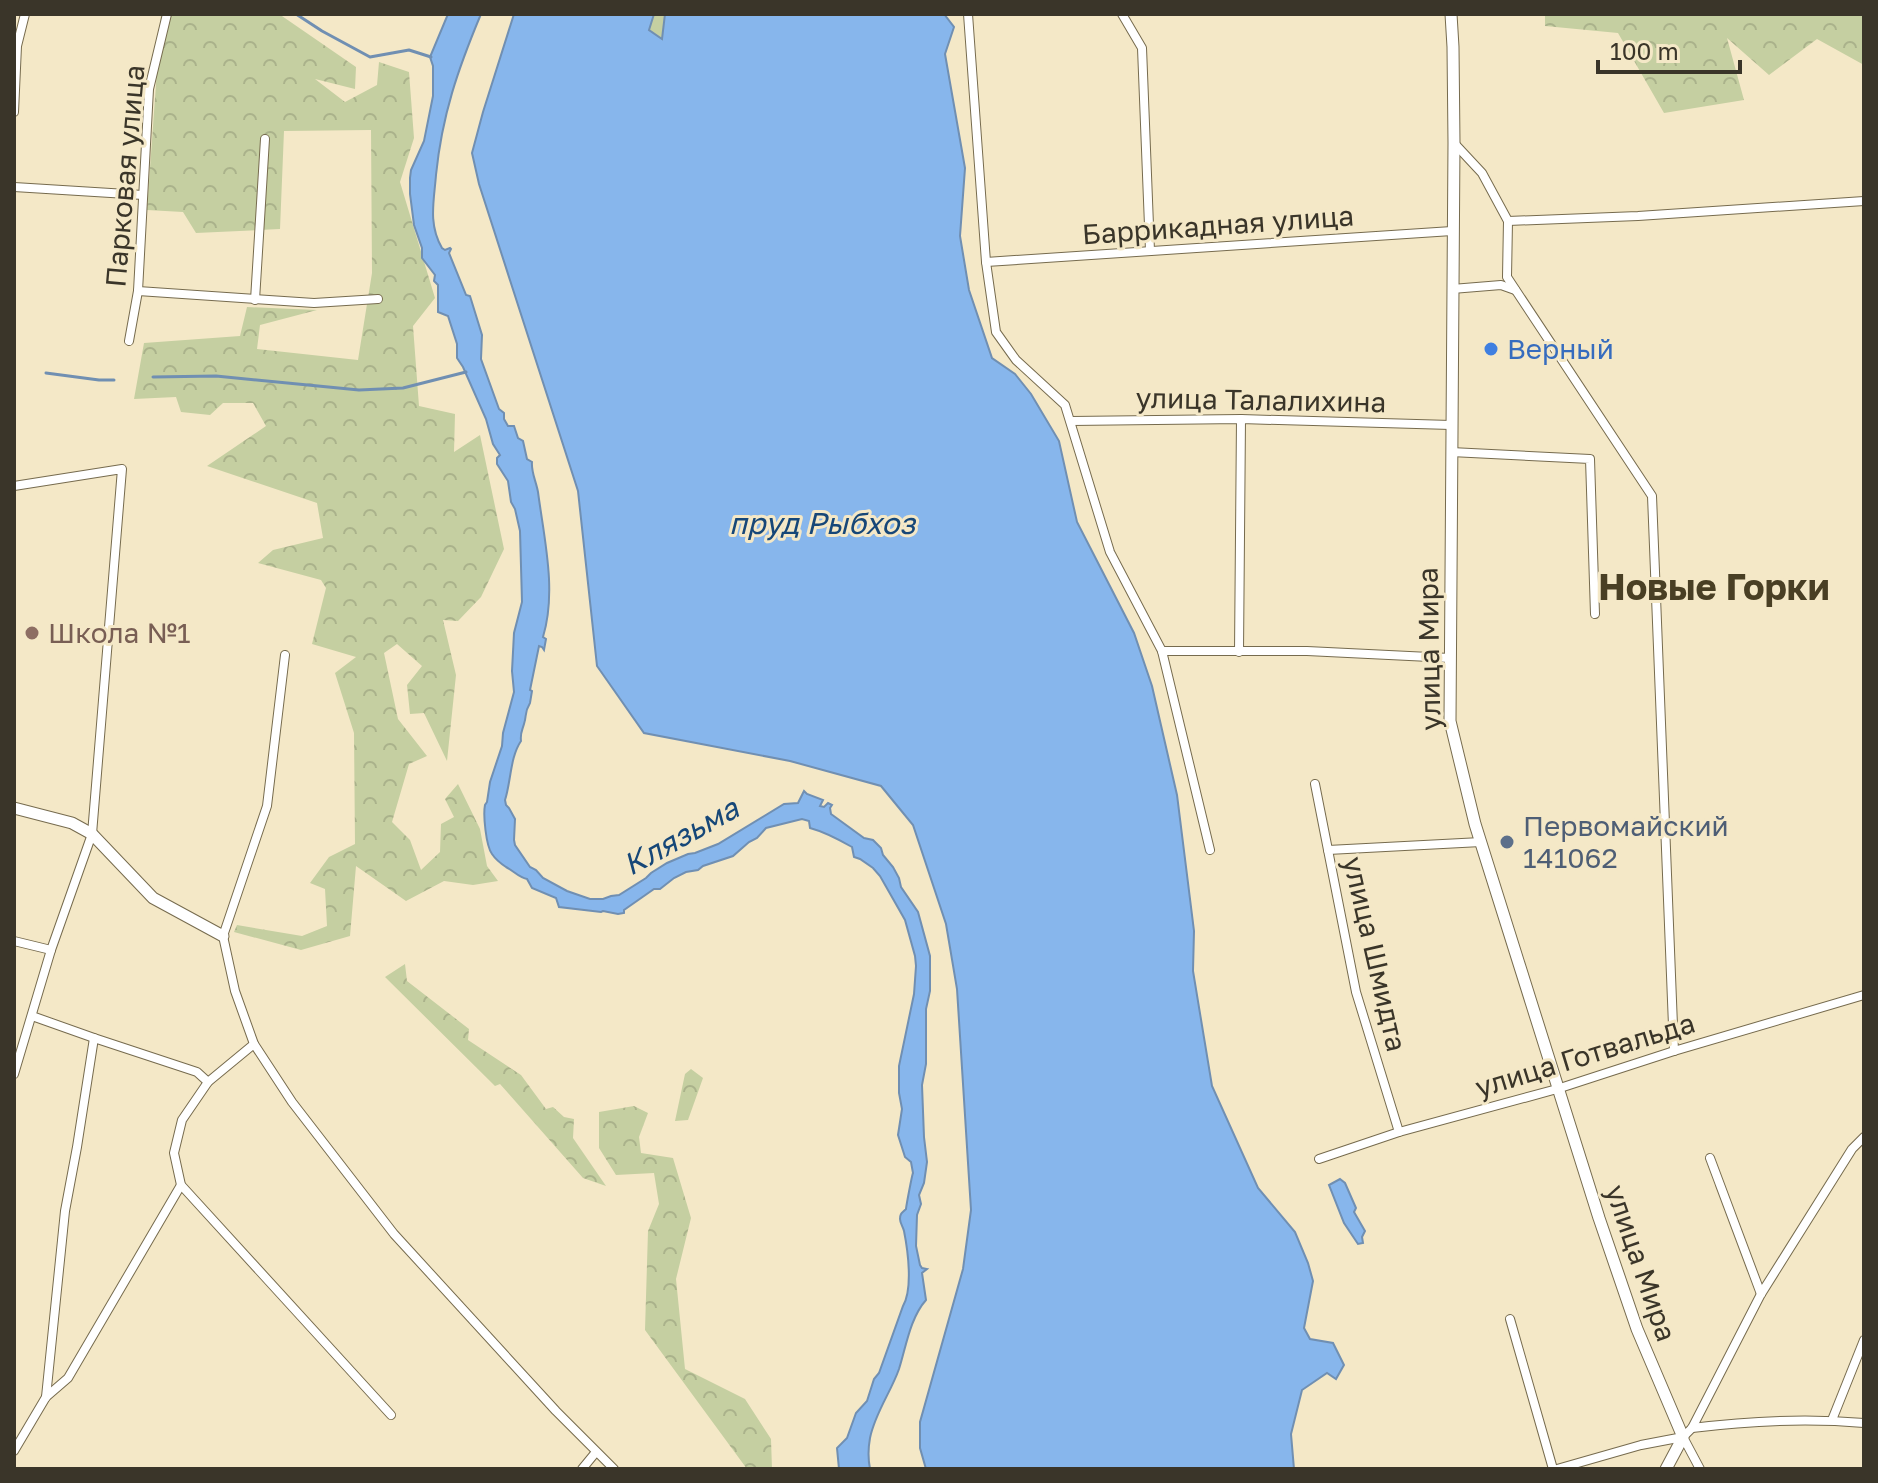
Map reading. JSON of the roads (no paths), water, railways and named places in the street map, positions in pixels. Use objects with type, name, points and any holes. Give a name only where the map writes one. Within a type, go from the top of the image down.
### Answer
[{"type":"street","points":[[14,112],[17,46],[25,14]]},
{"type":"street","name":"Парковая улица","points":[[129,341],[138,291],[149,89],[167,14]]},
{"type":"street","points":[[968,14],[986,262],[996,332],[1016,360],[1065,405],[1110,552],[1162,651],[1210,850]]},
{"type":"street","points":[[1122,14],[1142,48],[1150,251]]},
{"type":"street","name":"улица Мира","points":[[1451,14],[1454,143],[1450,721],[1475,824],[1557,1089],[1637,1329],[1683,1437]]},
{"type":"street","points":[[255,300],[265,139]]},
{"type":"street","points":[[1454,143],[1482,173],[1508,221],[1507,277],[1652,496],[1674,1051]]},
{"type":"street","points":[[14,187],[143,195]]},
{"type":"street","points":[[1508,221],[1864,201]]},
{"type":"street","name":"Баррикадная улица","points":[[986,262],[1452,231]]},
{"type":"street","points":[[1452,289],[1501,285],[1515,290]]},
{"type":"street","points":[[138,291],[314,303],[378,299]]},
{"type":"street","points":[[1239,652],[1241,419]]},
{"type":"street","name":"улица Талалихина","points":[[1071,421],[1241,419],[1451,425]]},
{"type":"street","points":[[1451,452],[1590,459],[1595,614]]},
{"type":"street","points":[[14,486],[122,469],[92,834],[51,950],[14,1074]]},
{"type":"street","points":[[1162,651],[1307,651],[1450,658]]},
{"type":"street","points":[[285,655],[267,806],[223,936],[235,991],[254,1044],[292,1102],[394,1234],[546,1400],[614,1469]]},
{"type":"street","name":"улица Шмидта","points":[[1315,784],[1356,992],[1399,1132]]},
{"type":"street","points":[[14,808],[72,823],[92,834],[153,898],[223,936]]},
{"type":"street","points":[[1328,850],[1481,842]]},
{"type":"street","points":[[14,941],[51,950]]},
{"type":"street","name":"улица Готвальда","points":[[1319,1159],[1399,1132],[1557,1089],[1864,995]]},
{"type":"street","points":[[32,1016],[197,1072],[208,1082]]},
{"type":"street","points":[[46,1397],[65,1211],[94,1038]]},
{"type":"street","points":[[254,1044],[208,1082],[182,1120],[174,1153],[181,1185],[391,1415]]},
{"type":"street","points":[[1666,1469],[1683,1437],[1692,1428],[1761,1294],[1852,1149],[1864,1137]]},
{"type":"street","points":[[1852,1149],[1864,1153]]},
{"type":"street","points":[[1710,1158],[1761,1294]]},
{"type":"street","points":[[14,1451],[46,1397],[68,1378],[181,1185]]},
{"type":"street","points":[[1510,1319],[1555,1469],[1641,1445],[1683,1437]]},
{"type":"street","points":[[1832,1420],[1864,1340]]},
{"type":"street","points":[[1692,1428],[1832,1420],[1864,1423]]},
{"type":"street","points":[[1683,1437],[1700,1469]]},
{"type":"street","points":[[582,1469],[596,1452]]},
{"type":"water","points":[[448,14],[481,14],[458,73],[442,132],[433,221],[442,248],[451,249],[449,253],[466,295],[470,296],[482,335],[481,359],[499,409],[504,413],[508,426],[514,426],[518,438],[523,441],[527,459],[532,462],[548,564],[549,601],[544,650],[539,646],[530,703],[505,800],[515,819],[515,845],[530,867],[543,878],[567,891],[590,899],[603,899],[619,895],[667,863],[718,844],[784,804],[798,803],[804,791],[823,800],[820,806],[832,805],[831,814],[881,848],[918,912],[930,956],[926,1064],[922,1085],[927,1162],[919,1195],[921,1204],[917,1215],[916,1246],[920,1265],[927,1269],[922,1273],[926,1300],[912,1324],[899,1369],[872,1429],[870,1469],[839,1469],[837,1448],[847,1438],[856,1413],[867,1401],[906,1299],[908,1259],[900,1217],[906,1209],[913,1173],[898,1135],[902,1109],[899,1066],[914,994],[915,956],[905,920],[880,876],[854,857],[852,847],[810,828],[809,821],[802,819],[766,828],[733,856],[674,878],[624,910],[624,913],[618,914],[559,907],[556,898],[532,888],[527,879],[498,861],[488,844],[485,805],[514,692],[514,633],[522,602],[520,531],[508,481],[497,464],[500,455],[457,358],[457,344],[448,316],[438,312],[438,285],[434,281],[435,275],[422,258],[414,225],[411,170],[424,141],[433,96],[430,57]]},
{"type":"water","name":"пруд Рыбхоз","points":[[514,14],[654,14],[649,30],[662,39],[665,14],[944,14],[954,27],[945,54],[965,168],[960,236],[969,290],[992,358],[1015,374],[1059,441],[1077,522],[1134,633],[1152,686],[1177,795],[1194,931],[1193,971],[1212,1086],[1258,1188],[1295,1232],[1308,1263],[1313,1281],[1304,1328],[1310,1339],[1333,1343],[1344,1365],[1336,1379],[1327,1373],[1302,1390],[1291,1434],[1294,1469],[926,1469],[920,1448],[920,1422],[963,1269],[971,1210],[957,989],[946,924],[913,825],[881,786],[790,761],[644,733],[597,666],[578,491],[479,184],[472,153]]},
{"type":"water","points":[[1340,1179],[1345,1183],[1356,1208],[1354,1212],[1365,1231],[1363,1243],[1358,1244],[1344,1223],[1329,1185]]},
{"type":"waterway","points":[[296,14],[370,57],[409,50],[431,57]]},
{"type":"waterway","points":[[153,377],[216,376],[359,390],[403,388],[466,372]]},
{"type":"waterway","points":[[46,373],[114,380]]},
{"type":"place","name":"Верный","points":[[1491,349]]},
{"type":"place","name":"Школа №1","points":[[32,633]]},
{"type":"place","name":"Первомайский 141062","points":[[1507,842]]},
{"type":"district","name":"Новые Горки","points":[[1714,587]]},
{"type":"water label","name":"Клязьма","points":[[681,837]]}]
